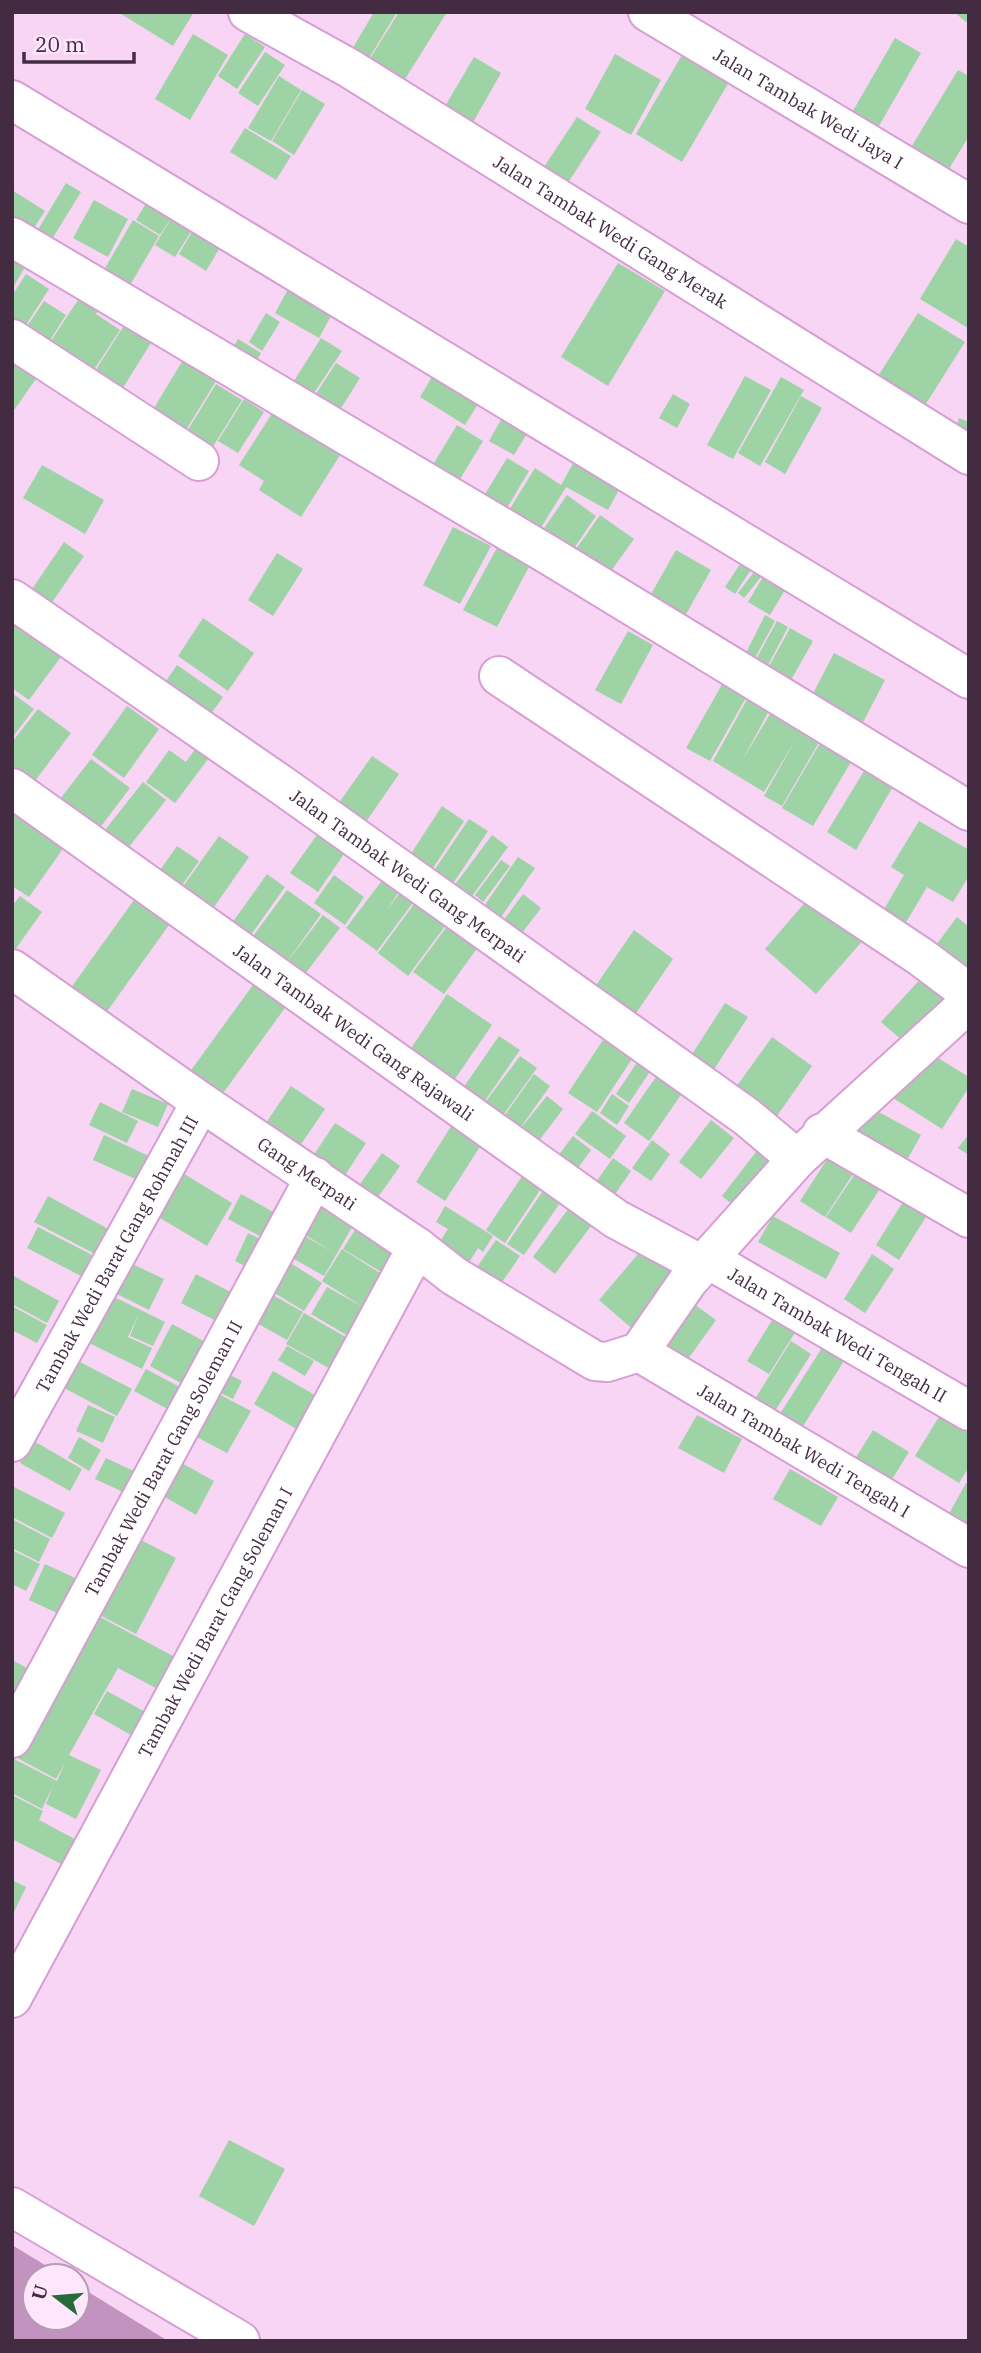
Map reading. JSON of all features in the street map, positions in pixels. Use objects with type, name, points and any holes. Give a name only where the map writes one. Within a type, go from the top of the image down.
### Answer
[{"type":"street","name":"Jalan Tambak Wedi Gang Merak","points":[[248,12],[349,68],[969,455]]},
{"type":"street","name":"Jalan Tambak Wedi Jaya I","points":[[648,12],[969,204]]},
{"type":"street","points":[[12,100],[969,679]]},
{"type":"street","points":[[12,237],[408,471],[969,811]]},
{"type":"street","points":[[12,339],[199,461]]},
{"type":"street","name":"Jalan Tambak Wedi Gang Merpati","points":[[12,599],[419,883],[747,1117],[969,1218]]},
{"type":"street","points":[[499,676],[921,957],[967,1003],[809,1146],[688,1280],[623,1357]]},
{"type":"street","name":"Jalan Tambak Wedi Gang Rajawali","points":[[12,788],[616,1219],[705,1262]]},
{"type":"street","name":"Gang Merpati","points":[[12,970],[201,1102],[417,1247],[454,1276],[595,1361],[623,1357]]},
{"type":"street","name":"Tambak Wedi Barat Gang Rohmah III","points":[[12,1442],[201,1102]]},
{"type":"street","name":"Tambak Wedi Barat Gang Soleman II","points":[[12,1738],[315,1177]]},
{"type":"street","name":"Tambak Wedi Barat Gang Soleman I","points":[[12,1998],[417,1247]]},
{"type":"street","name":"Jalan Tambak Wedi Tengah II","points":[[705,1262],[969,1411]]},
{"type":"street","name":"Jalan Tambak Wedi Tengah I","points":[[623,1357],[969,1548]]},
{"type":"street","points":[[12,2207],[240,2341]]},
{"type":"shaded area","points":[[12,2245],[40,2262],[21,2262],[21,2332],[91,2332],[91,2294],[168,2341],[12,2341]]},
{"type":"building","points":[[118,12],[194,12],[173,46]]},
{"type":"building","points":[[374,12],[397,12],[368,60],[351,51]]},
{"type":"building","points":[[399,12],[447,12],[402,84],[368,62]]},
{"type":"building","points":[[954,12],[969,12],[969,19],[966,22]]},
{"type":"building","points":[[193,34],[228,55],[190,120],[155,99]]},
{"type":"building","points":[[245,34],[265,47],[237,89],[218,76]]},
{"type":"building","points":[[895,38],[921,53],[872,138],[846,123]]},
{"type":"building","points":[[265,52],[285,65],[258,106],[238,93]]},
{"type":"building","points":[[615,54],[661,80],[631,135],[585,109]]},
{"type":"building","points":[[682,55],[729,82],[682,162],[636,134]]},
{"type":"building","points":[[474,57],[501,73],[468,131],[440,115]]},
{"type":"building","points":[[958,70],[969,76],[969,136],[941,182],[904,159]]},
{"type":"building","points":[[279,76],[301,90],[271,141],[248,128]]},
{"type":"building","points":[[302,90],[325,104],[294,155],[272,141]]},
{"type":"building","points":[[577,117],[601,132],[560,195],[536,179]]},
{"type":"building","points":[[245,128],[291,156],[276,180],[230,152]]},
{"type":"building","points":[[66,183],[81,192],[47,247],[33,238]]},
{"type":"building","points":[[12,190],[45,211],[26,240],[12,232]]},
{"type":"building","points":[[154,190],[200,217],[175,257],[155,245],[177,209],[160,235],[136,220]]},
{"type":"building","points":[[94,200],[128,219],[108,257],[73,238]]},
{"type":"building","points":[[133,220],[159,236],[123,297],[97,282]]},
{"type":"building","points":[[197,223],[225,239],[206,271],[179,254]]},
{"type":"building","points":[[956,239],[969,247],[968,328],[920,299]]},
{"type":"building","points":[[12,254],[28,262],[12,289]]},
{"type":"building","points":[[618,263],[665,291],[608,386],[561,357]]},
{"type":"building","points":[[26,274],[49,289],[24,328],[12,320],[12,296]]},
{"type":"building","points":[[292,282],[336,307],[319,338],[275,313]]},
{"type":"building","points":[[80,297],[99,309],[96,314],[120,330],[85,383],[43,353]]},
{"type":"building","points":[[44,301],[66,315],[42,353],[19,338]]},
{"type":"building","points":[[266,313],[280,322],[262,351],[249,342]]},
{"type":"building","points":[[918,313],[965,342],[917,418],[870,389]]},
{"type":"building","points":[[127,321],[154,338],[116,399],[88,382]]},
{"type":"building","points":[[321,338],[342,351],[306,405],[287,392]]},
{"type":"building","points":[[238,339],[261,353],[248,374],[226,360]]},
{"type":"building","points":[[12,358],[38,376],[12,413]]},
{"type":"building","points":[[183,360],[216,381],[181,438],[148,418]]},
{"type":"building","points":[[336,363],[360,378],[338,413],[314,397]]},
{"type":"building","points":[[438,367],[483,396],[465,425],[420,397]]},
{"type":"building","points":[[745,376],[771,390],[733,459],[707,445]]},
{"type":"building","points":[[781,377],[804,390],[760,466],[738,453]]},
{"type":"building","points":[[216,384],[242,400],[209,453],[183,438]]},
{"type":"building","points":[[673,394],[690,404],[677,428],[659,418]]},
{"type":"building","points":[[801,396],[822,408],[785,474],[765,462]]},
{"type":"building","points":[[244,399],[264,412],[238,453],[218,441]]},
{"type":"building","points":[[506,411],[531,427],[514,455],[489,441]]},
{"type":"building","points":[[273,412],[342,452],[301,517],[259,490],[264,481],[239,465]]},
{"type":"building","points":[[959,418],[969,422],[969,433],[953,435]]},
{"type":"building","points":[[457,425],[483,441],[457,484],[431,468]]},
{"type":"building","points":[[580,451],[626,477],[608,510],[566,487],[534,539],[503,520],[535,468],[561,485]]},
{"type":"building","points":[[507,458],[529,471],[498,523],[476,509]]},
{"type":"building","points":[[42,465],[104,500],[85,534],[23,498]]},
{"type":"building","points":[[567,495],[596,516],[568,557],[538,537]]},
{"type":"building","points":[[600,515],[634,539],[601,585],[567,562]]},
{"type":"building","points":[[453,527],[491,546],[460,604],[423,585]]},
{"type":"building","points":[[64,542],[84,556],[44,614],[24,601]]},
{"type":"building","points":[[498,546],[531,563],[497,627],[463,610]]},
{"type":"building","points":[[676,550],[711,570],[677,630],[642,610]]},
{"type":"building","points":[[277,553],[303,569],[273,616],[248,600]]},
{"type":"building","points":[[744,558],[754,565],[735,594],[725,587]]},
{"type":"building","points":[[761,563],[768,568],[744,598],[738,593]]},
{"type":"building","points":[[766,572],[788,585],[770,615],[748,602]]},
{"type":"building","points":[[12,610],[66,650],[29,700],[12,688]]},
{"type":"building","points":[[765,615],[775,621],[755,658],[746,653]]},
{"type":"building","points":[[203,618],[254,653],[228,691],[178,656]]},
{"type":"building","points":[[777,621],[788,627],[765,671],[753,665]]},
{"type":"building","points":[[790,628],[813,641],[782,696],[760,683]]},
{"type":"building","points":[[628,631],[653,645],[621,704],[595,690]]},
{"type":"building","points":[[834,653],[885,680],[858,732],[807,705]]},
{"type":"building","points":[[177,665],[223,697],[205,722],[159,691]]},
{"type":"building","points":[[724,681],[748,694],[710,761],[686,748]]},
{"type":"building","points":[[12,693],[34,709],[12,738]]},
{"type":"building","points":[[749,696],[771,707],[742,761],[773,709],[822,737],[782,806],[764,796],[796,739],[764,792],[713,761]]},
{"type":"building","points":[[127,706],[159,729],[124,778],[92,755]]},
{"type":"building","points":[[38,709],[71,733],[29,789],[12,776],[12,742]]},
{"type":"building","points":[[823,738],[854,757],[813,826],[782,808]]},
{"type":"building","points":[[198,745],[211,755],[175,803],[146,782],[169,750],[186,762]]},
{"type":"building","points":[[372,756],[399,774],[361,829],[334,810]]},
{"type":"building","points":[[91,759],[130,788],[99,829],[60,799]]},
{"type":"building","points":[[867,766],[895,783],[856,850],[827,832]]},
{"type":"building","points":[[143,782],[166,800],[121,857],[98,839]]},
{"type":"building","points":[[12,793],[69,840],[29,897],[12,886]]},
{"type":"building","points":[[442,806],[464,821],[425,880],[403,866]]},
{"type":"building","points":[[469,819],[488,831],[444,897],[425,884]]},
{"type":"building","points":[[919,821],[969,850],[969,876],[953,902],[927,887],[905,924],[883,911],[904,875],[891,867]]},
{"type":"building","points":[[321,829],[348,848],[318,892],[290,873]]},
{"type":"building","points":[[492,835],[508,847],[464,907],[448,894]]},
{"type":"building","points":[[219,836],[249,857],[207,917],[177,895]]},
{"type":"building","points":[[177,846],[199,861],[173,898],[151,883]]},
{"type":"building","points":[[518,857],[535,868],[492,930],[476,918]]},
{"type":"building","points":[[501,860],[510,866],[483,902],[475,895]]},
{"type":"building","points":[[267,874],[285,887],[245,943],[227,930]]},
{"type":"building","points":[[334,875],[364,897],[345,925],[314,903]]},
{"type":"building","points":[[384,878],[400,890],[387,910],[402,890],[415,900],[377,951],[346,928]]},
{"type":"building","points":[[287,890],[321,914],[284,966],[323,915],[340,928],[299,982],[246,946]]},
{"type":"building","points":[[814,892],[865,938],[816,994],[765,949]]},
{"type":"building","points":[[139,893],[174,918],[103,1017],[68,992]]},
{"type":"building","points":[[523,894],[541,908],[512,946],[494,933]]},
{"type":"building","points":[[20,896],[42,912],[12,954],[12,906]]},
{"type":"building","points":[[417,900],[448,922],[408,976],[378,953]]},
{"type":"building","points":[[957,917],[969,927],[969,962],[963,970],[934,948]]},
{"type":"building","points":[[451,921],[481,943],[444,994],[413,972]]},
{"type":"building","points":[[634,930],[673,959],[628,1025],[588,997]]},
{"type":"building","points":[[924,975],[946,996],[904,1042],[881,1022]]},
{"type":"building","points":[[258,978],[290,1001],[221,1096],[189,1073]]},
{"type":"building","points":[[447,994],[492,1025],[448,1089],[404,1059]]},
{"type":"building","points":[[725,1003],[748,1017],[707,1080],[685,1065]]},
{"type":"building","points":[[499,1036],[520,1050],[484,1102],[463,1088]]},
{"type":"building","points":[[772,1037],[812,1066],[770,1126],[729,1097]]},
{"type":"building","points":[[603,1040],[632,1059],[597,1112],[568,1093]]},
{"type":"building","points":[[920,1047],[969,1077],[969,1087],[942,1129],[890,1096]]},
{"type":"building","points":[[520,1056],[537,1068],[501,1118],[483,1105]]},
{"type":"building","points":[[638,1061],[651,1070],[629,1103],[616,1094]]},
{"type":"building","points":[[534,1074],[550,1086],[516,1134],[547,1096],[563,1109],[532,1150],[498,1125]]},
{"type":"building","points":[[658,1074],[683,1092],[649,1141],[624,1123]]},
{"type":"building","points":[[291,1086],[325,1109],[291,1159],[257,1136]]},
{"type":"building","points":[[132,1089],[168,1104],[158,1127],[122,1112]]},
{"type":"building","points":[[612,1094],[629,1106],[617,1125],[600,1113]]},
{"type":"building","points":[[100,1102],[138,1121],[127,1143],[89,1125]]},
{"type":"building","points":[[866,1105],[921,1135],[901,1171],[846,1141]]},
{"type":"building","points":[[592,1111],[626,1136],[610,1159],[575,1134]]},
{"type":"building","points":[[455,1120],[485,1139],[445,1201],[416,1182]]},
{"type":"building","points":[[711,1120],[734,1138],[701,1179],[679,1162]]},
{"type":"building","points":[[335,1123],[366,1143],[340,1183],[309,1162]]},
{"type":"building","points":[[969,1134],[969,1155],[958,1148]]},
{"type":"building","points":[[104,1135],[153,1158],[142,1182],[93,1160]]},
{"type":"building","points":[[573,1136],[591,1150],[571,1178],[552,1164]]},
{"type":"building","points":[[652,1140],[670,1154],[651,1181],[632,1168]]},
{"type":"building","points":[[759,1148],[779,1163],[741,1212],[722,1196]]},
{"type":"building","points":[[382,1153],[400,1166],[371,1207],[353,1194]]},
{"type":"building","points":[[613,1158],[631,1171],[607,1206],[588,1193]]},
{"type":"building","points":[[828,1158],[853,1174],[825,1217],[800,1201]]},
{"type":"building","points":[[859,1168],[883,1184],[851,1233],[826,1217]]},
{"type":"building","points":[[176,1169],[232,1203],[207,1246],[150,1212]]},
{"type":"building","points":[[527,1169],[546,1181],[505,1243],[486,1230]]},
{"type":"building","points":[[549,1182],[567,1193],[524,1255],[507,1244]]},
{"type":"building","points":[[315,1190],[359,1215],[324,1276],[280,1251],[292,1229],[333,1252],[294,1228]]},
{"type":"building","points":[[241,1194],[284,1218],[271,1242],[228,1219]]},
{"type":"building","points":[[48,1196],[112,1231],[99,1256],[34,1222]]},
{"type":"building","points":[[577,1197],[600,1214],[555,1274],[533,1257]]},
{"type":"building","points":[[906,1197],[929,1212],[899,1260],[876,1245]]},
{"type":"building","points":[[445,1206],[493,1236],[483,1252],[478,1248],[462,1274],[431,1255],[448,1229],[436,1222]]},
{"type":"building","points":[[773,1216],[840,1253],[826,1279],[758,1242]]},
{"type":"building","points":[[363,1217],[407,1245],[388,1276],[343,1249]]},
{"type":"building","points":[[38,1227],[92,1255],[81,1276],[27,1248]]},
{"type":"building","points":[[248,1233],[268,1243],[255,1271],[235,1261]]},
{"type":"building","points":[[496,1240],[520,1256],[494,1294],[470,1277]]},
{"type":"building","points":[[650,1240],[687,1271],[636,1332],[599,1300]]},
{"type":"building","points":[[342,1249],[386,1277],[355,1340],[311,1314],[327,1287],[363,1307],[322,1281]]},
{"type":"building","points":[[872,1254],[894,1269],[865,1313],[844,1299]]},
{"type":"building","points":[[278,1255],[322,1283],[304,1311],[260,1284]]},
{"type":"building","points":[[124,1260],[164,1279],[149,1310],[109,1290]]},
{"type":"building","points":[[196,1274],[240,1297],[226,1326],[181,1303]]},
{"type":"building","points":[[12,1275],[59,1301],[47,1323],[12,1304]]},
{"type":"building","points":[[262,1289],[303,1312],[287,1340],[246,1317]]},
{"type":"building","points":[[106,1293],[165,1322],[153,1346],[130,1336],[139,1313],[128,1337],[152,1348],[142,1369],[83,1340]]},
{"type":"building","points":[[694,1304],[716,1320],[683,1366],[661,1350]]},
{"type":"building","points":[[12,1306],[47,1325],[37,1343],[12,1330]]},
{"type":"building","points":[[304,1313],[356,1343],[339,1374],[286,1344]]},
{"type":"building","points":[[774,1317],[796,1331],[769,1374],[747,1361]]},
{"type":"building","points":[[172,1324],[213,1346],[192,1389],[150,1366]]},
{"type":"building","points":[[827,1340],[849,1353],[793,1442],[771,1428]]},
{"type":"building","points":[[791,1341],[811,1354],[770,1419],[750,1407]]},
{"type":"building","points":[[287,1346],[314,1361],[305,1376],[278,1360]]},
{"type":"building","points":[[78,1361],[132,1389],[117,1416],[64,1388]]},
{"type":"building","points":[[146,1369],[187,1391],[175,1413],[134,1391]]},
{"type":"building","points":[[218,1369],[242,1381],[233,1399],[209,1387]]},
{"type":"building","points":[[273,1371],[320,1398],[300,1431],[254,1404]]},
{"type":"building","points":[[209,1389],[251,1411],[227,1453],[187,1432]]},
{"type":"building","points":[[88,1405],[115,1417],[103,1443],[76,1431]]},
{"type":"building","points":[[945,1407],[969,1422],[969,1467],[959,1483],[915,1456]]},
{"type":"building","points":[[697,1415],[742,1439],[724,1473],[678,1448]]},
{"type":"building","points":[[873,1430],[909,1452],[883,1494],[847,1472]]},
{"type":"building","points":[[79,1437],[101,1450],[89,1471],[68,1458]]},
{"type":"building","points":[[32,1440],[82,1469],[70,1491],[20,1463]]},
{"type":"building","points":[[106,1458],[142,1475],[132,1496],[95,1479]]},
{"type":"building","points":[[176,1460],[214,1481],[196,1515],[158,1493]]},
{"type":"building","points":[[790,1469],[838,1497],[821,1526],[773,1499]]},
{"type":"building","points":[[966,1483],[969,1484],[969,1534],[945,1521]]},
{"type":"building","points":[[12,1486],[65,1513],[52,1538],[12,1517]]},
{"type":"building","points":[[12,1519],[50,1539],[39,1562],[12,1548]]},
{"type":"building","points":[[129,1534],[176,1558],[136,1634],[90,1610]]},
{"type":"building","points":[[12,1550],[40,1564],[26,1591],[12,1584]]},
{"type":"building","points":[[45,1564],[88,1584],[72,1620],[29,1600]]},
{"type":"building","points":[[87,1610],[186,1663],[169,1695],[118,1668],[69,1755],[101,1770],[76,1819],[46,1804],[53,1786],[42,1809],[12,1793],[12,1758],[57,1781],[65,1763],[56,1779],[12,1755]]},
{"type":"building","points":[[12,1660],[40,1675],[12,1728]]},
{"type":"building","points":[[107,1691],[158,1719],[145,1743],[94,1714]]},
{"type":"building","points":[[12,1795],[43,1811],[39,1820],[86,1845],[73,1870],[12,1839]]},
{"type":"building","points":[[12,1880],[26,1887],[12,1916]]},
{"type":"building","points":[[229,2140],[285,2169],[254,2226],[199,2196]]}]
